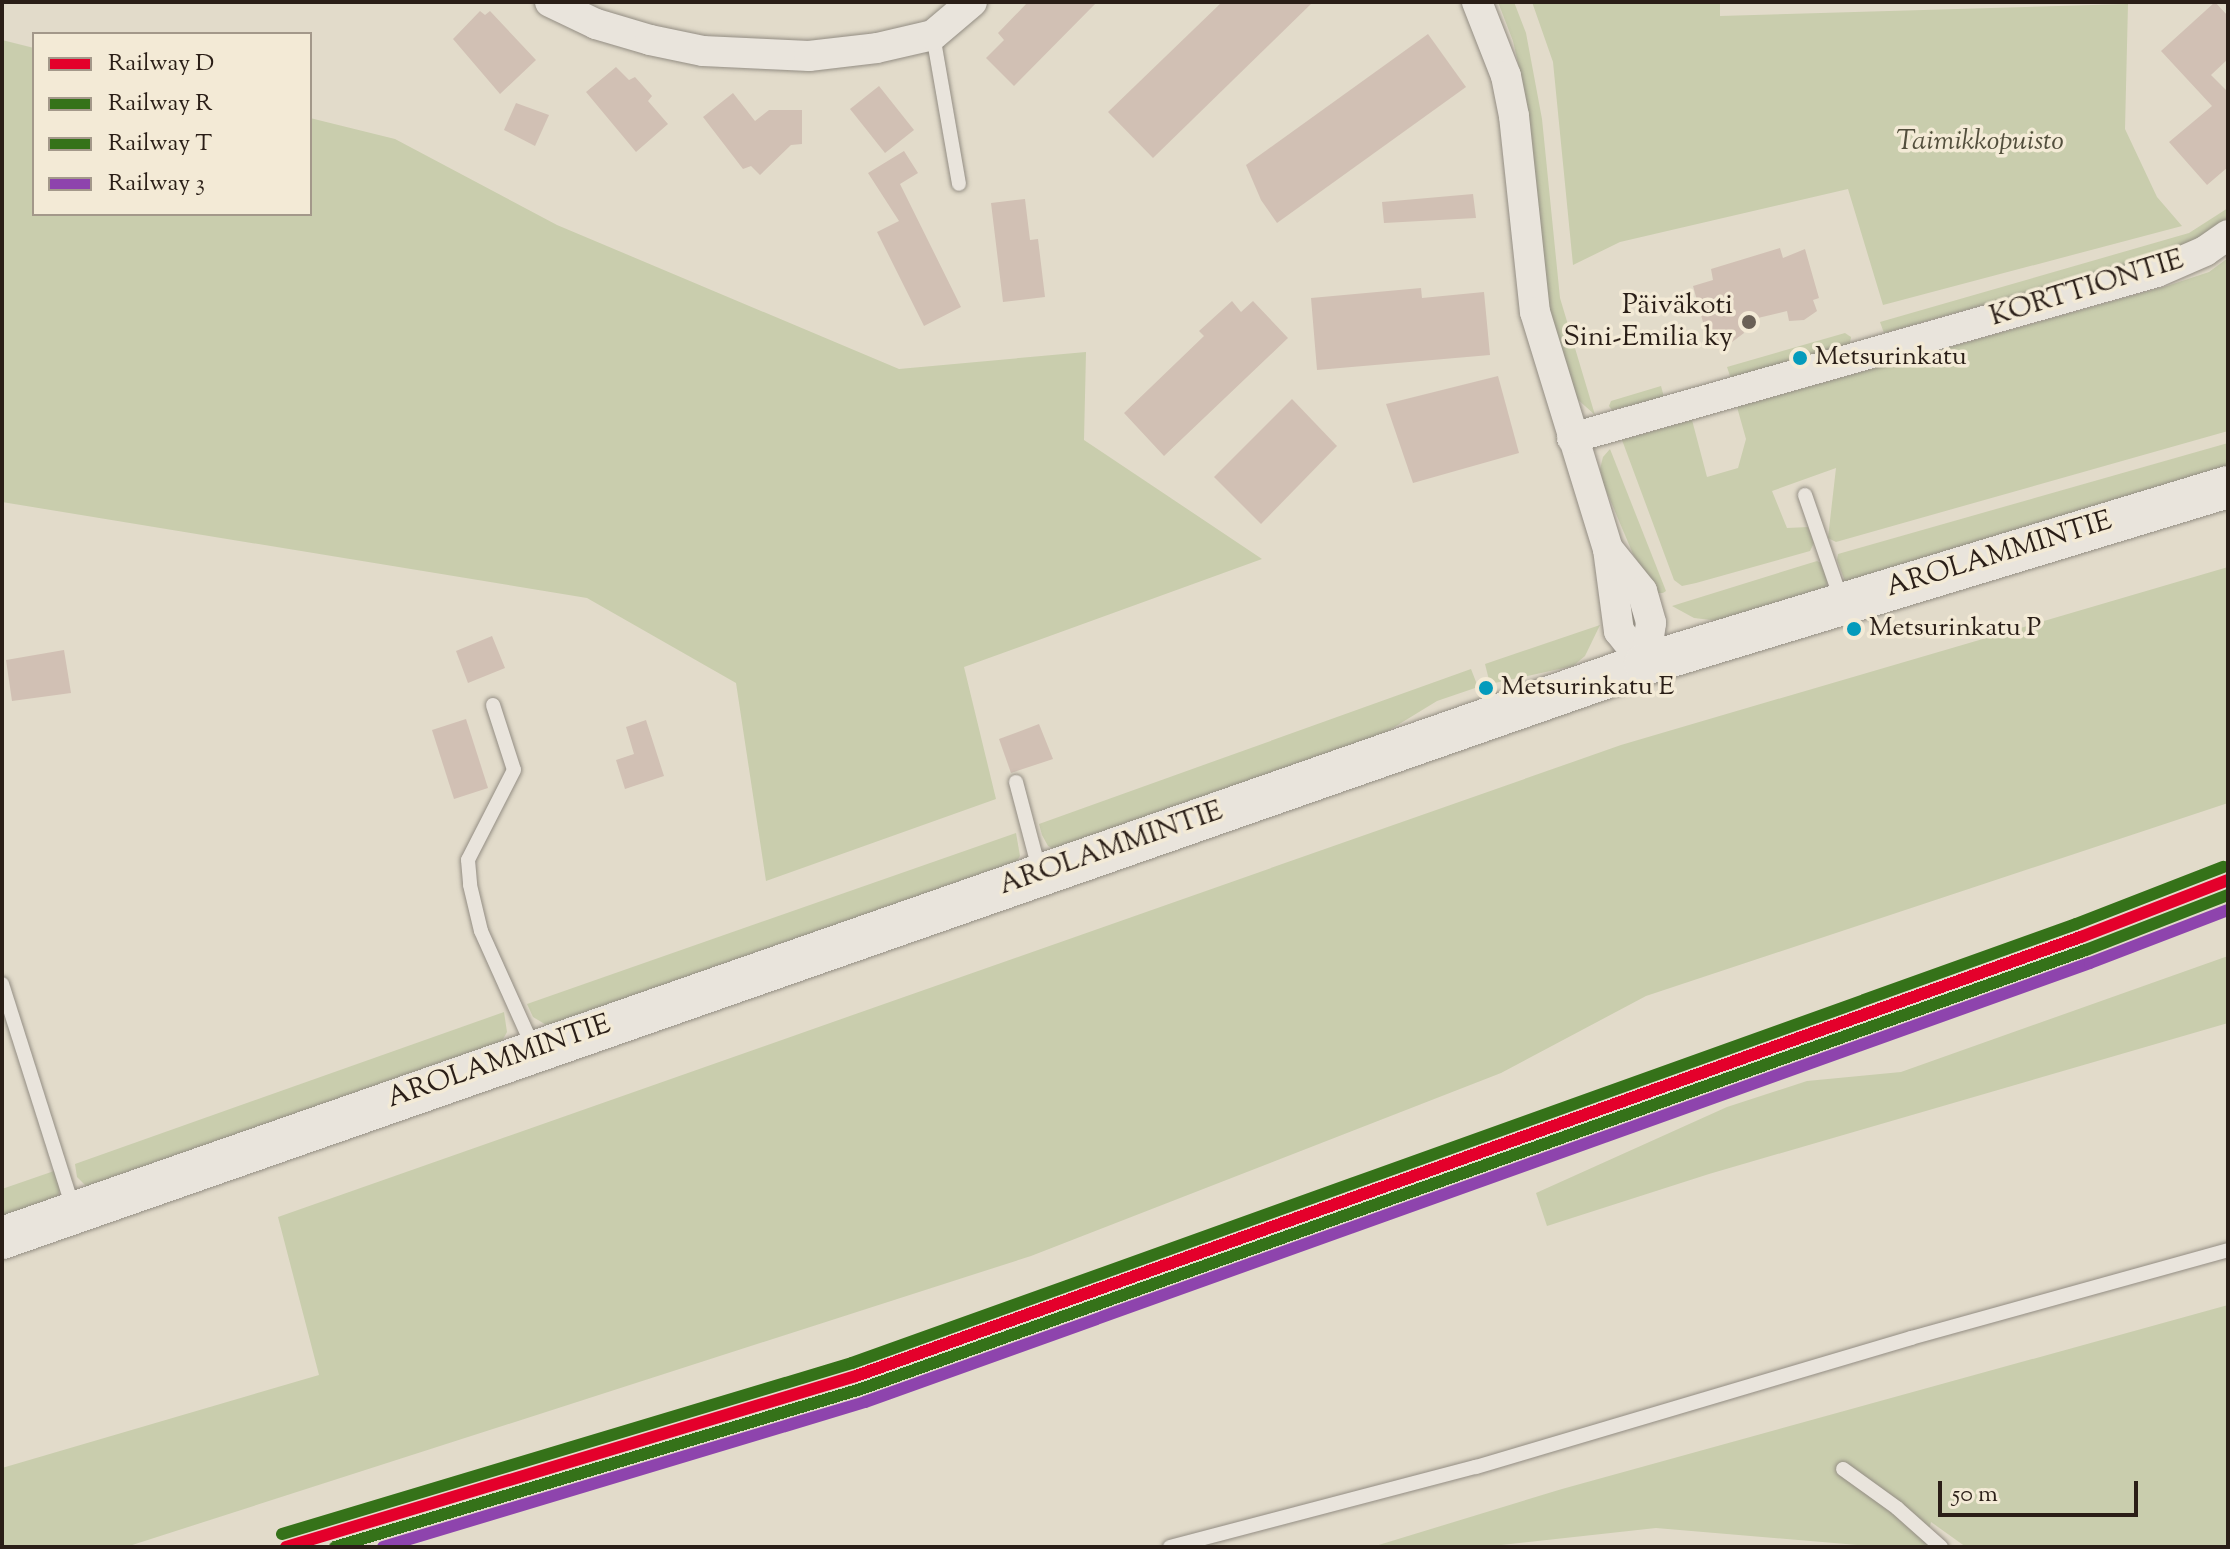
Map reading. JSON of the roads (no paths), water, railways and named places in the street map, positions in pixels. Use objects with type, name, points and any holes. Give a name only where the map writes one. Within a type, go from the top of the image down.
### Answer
[{"type":"street","points":[[550,2],[596,24],[650,40],[703,51],[754,56],[809,56],[877,48],[933,35],[972,2]]},
{"type":"street","points":[[1477,2],[1506,76],[1535,312],[1608,549],[1619,631],[1645,664]]},
{"type":"street","name":"KORTTIONTIE","points":[[1572,438],[2157,272],[2205,251],[2228,235]]},
{"type":"street","name":"AROLAMMINTIE","points":[[2,1238],[1645,664],[2228,487]]},
{"type":"lane","points":[[933,35],[959,184]]},
{"type":"lane","points":[[1805,495],[1842,602]]},
{"type":"lane","points":[[493,705],[514,770],[468,860],[470,885],[481,931],[534,1050]]},
{"type":"lane","points":[[1016,782],[1040,873]]},
{"type":"lane","points":[[2,984],[75,1212]]},
{"type":"lane","points":[[1170,1547],[1476,1467],[1911,1338],[2228,1250]]},
{"type":"lane","points":[[1843,1469],[1897,1508],[1941,1547]]},
{"type":"rail line","name":"T","points":[[282,1534],[852,1363],[2076,924],[2223,867]]},
{"type":"rail line","name":"D","points":[[286,1547],[856,1376],[2081,937],[2228,880]]},
{"type":"rail line","name":"R","points":[[335,1547],[861,1389],[2086,950],[2228,895]]},
{"type":"rail line","name":"3","points":[[383,1547],[865,1402],[2090,963],[2228,910]]},
{"type":"place","name":"Päiväkoti Sini-Emilia ky","points":[[1749,322]]},
{"type":"place","name":"Metsurinkatu","points":[[1800,358]]},
{"type":"place","name":"Metsurinkatu P","points":[[1854,629]]},
{"type":"place","name":"Metsurinkatu E","points":[[1486,688]]},
{"type":"park label","name":"Taimikkopuisto","points":[[1980,142]]}]
